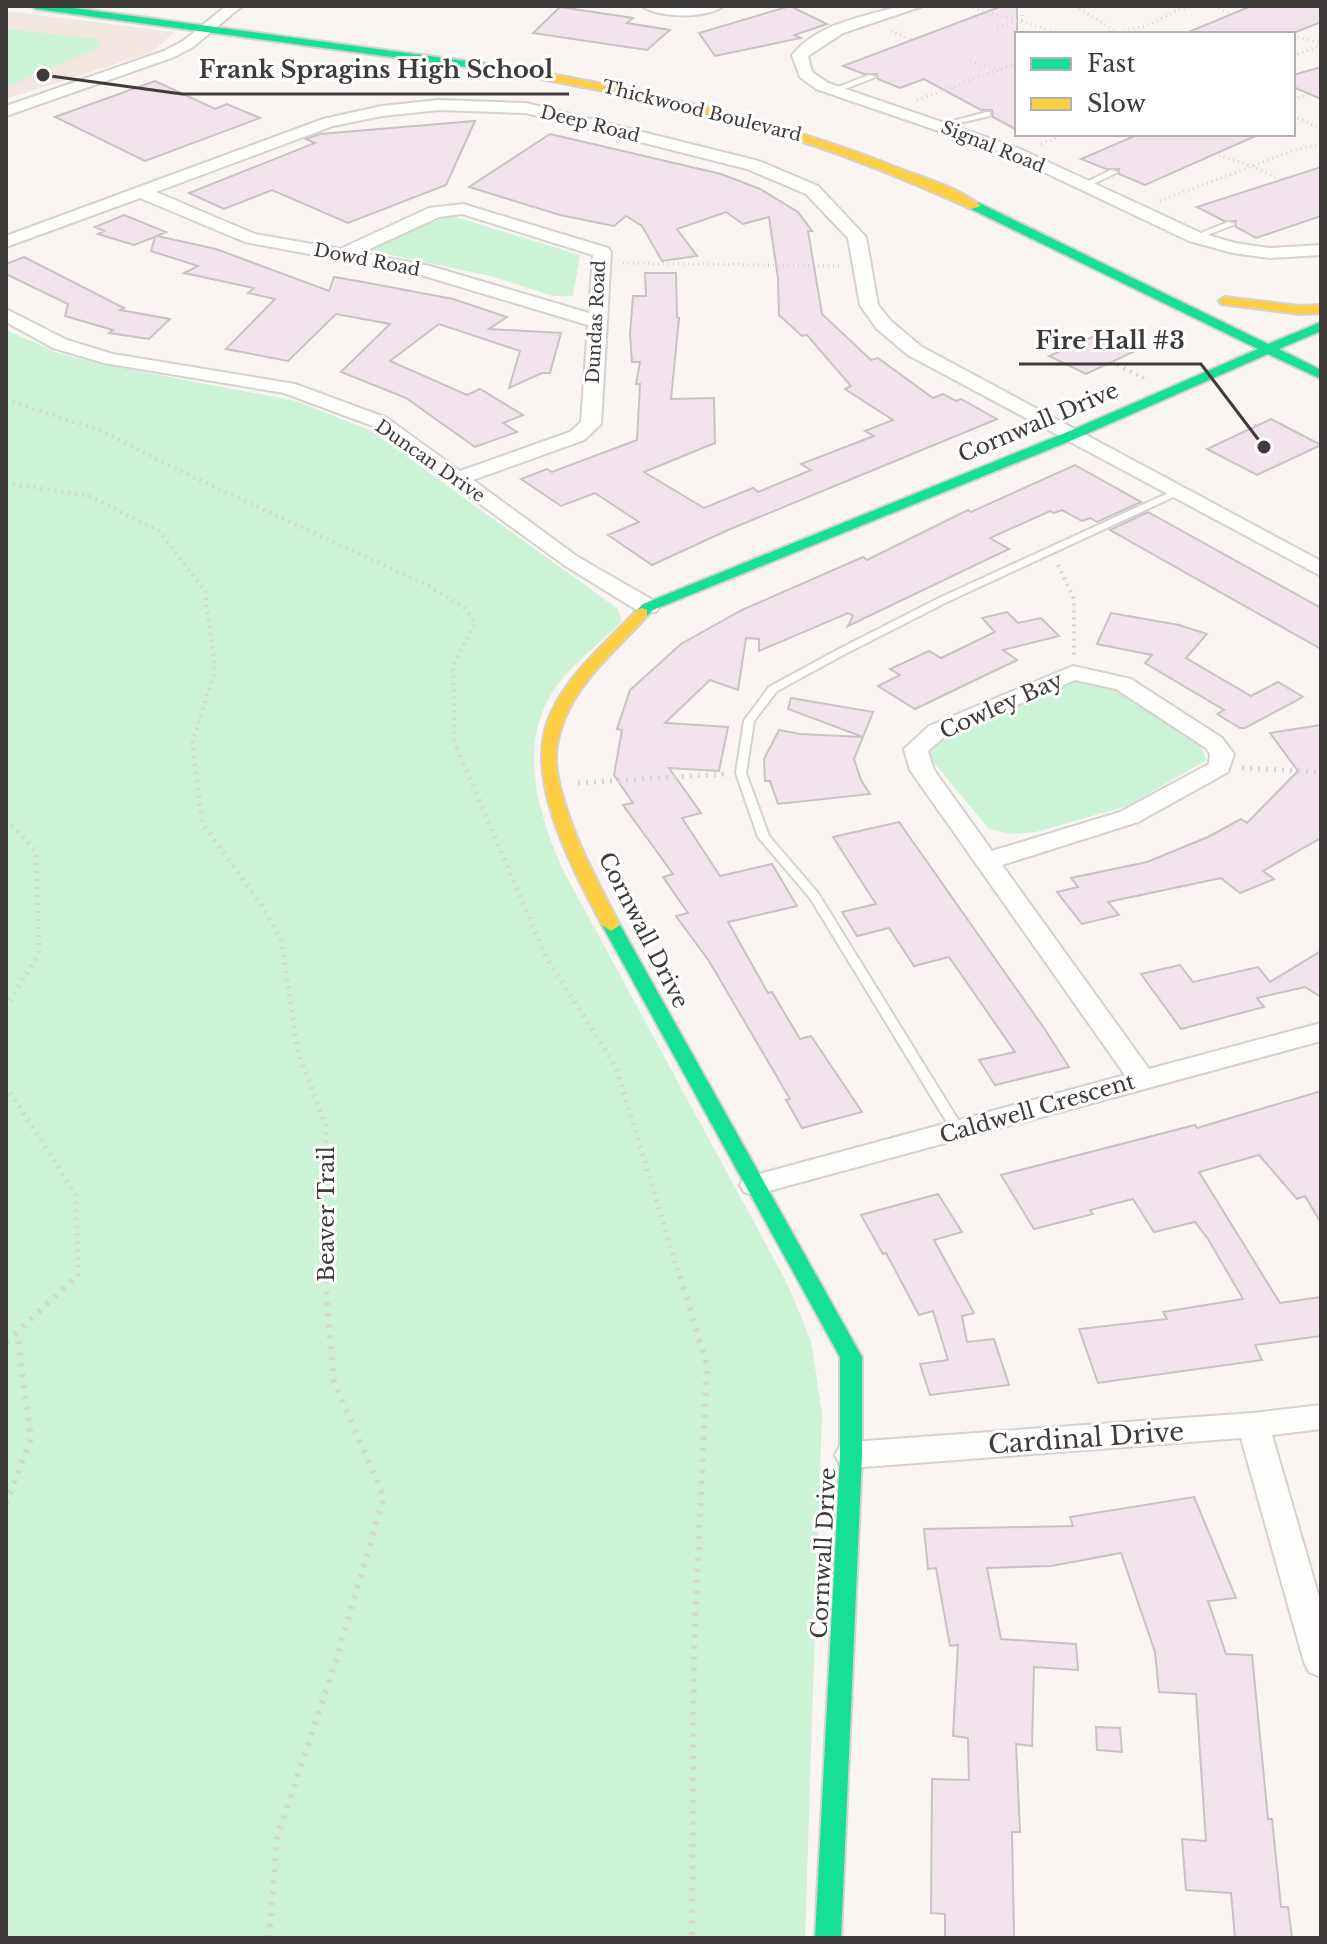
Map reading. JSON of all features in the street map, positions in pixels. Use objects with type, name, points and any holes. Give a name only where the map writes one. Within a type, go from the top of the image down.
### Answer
[{"type":"main road","name":"Thickwood Boulevard","points":[[36,6],[221,17],[545,59],[655,80],[832,128]]},
{"type":"main road","name":"Thickwood Boulevard","points":[[137,6],[172,8],[610,86],[804,137],[928,183],[1321,377]]},
{"type":"main road","points":[[1162,297],[1200,326],[1207,359],[1274,374],[1321,377]]},
{"type":"main road","points":[[1321,309],[1300,310],[1218,297],[1321,347]]},
{"type":"main road","points":[[1297,336],[1321,326]]},
{"type":"main road","name":"Cornwall Drive","points":[[828,1938],[851,1455],[851,1357],[597,900],[552,785],[548,757],[559,712],[587,674],[648,607],[1070,436],[1170,391],[1207,359],[1268,349],[1297,336]]},
{"type":"street","points":[[649,6],[695,12],[716,6]]},
{"type":"street","name":"Signal Road","points":[[916,6],[828,34],[809,44],[800,55],[805,74],[834,90],[1012,151],[1195,237],[1233,248],[1269,253],[1321,250]]},
{"type":"street","points":[[6,111],[169,54],[221,17]]},
{"type":"street","name":"Deep Road","points":[[6,242],[329,122],[382,111],[439,105],[526,108],[753,165],[812,190],[857,237],[869,305],[884,325],[915,351],[1070,436]]},
{"type":"street","name":"Dowd Road","points":[[141,192],[251,238],[424,270],[595,321]]},
{"type":"street","name":"Dundas Road","points":[[342,255],[435,212],[463,209],[602,252],[595,321],[591,424],[577,436],[457,479]]},
{"type":"street","name":"Duncan Drive","points":[[6,315],[60,344],[111,359],[288,388],[380,422],[571,561],[648,607]]},
{"type":"street","points":[[1070,436],[1321,570]]},
{"type":"street","name":"Cowley Bay","points":[[1141,1078],[922,770],[916,749],[937,731],[1073,673],[1123,684],[1214,743],[1222,754],[1220,767]]},
{"type":"street","points":[[987,861],[1129,817],[1220,767]]},
{"type":"street","name":"Caldwell Crescent","points":[[754,1185],[959,1131],[1141,1078],[1321,1032]]},
{"type":"street","name":"Cardinal Drive","points":[[851,1455],[1253,1425],[1321,1417]]},
{"type":"street","points":[[1253,1425],[1321,1662]]},
{"type":"lane","points":[[834,90],[872,77]]},
{"type":"lane","points":[[941,125],[987,114]]},
{"type":"lane","points":[[1084,185],[1114,172]]},
{"type":"lane","points":[[1195,237],[1231,224]]},
{"type":"lane","points":[[959,1131],[814,896],[764,837],[741,773],[749,721],[773,689],[943,600],[1177,492]]},
{"type":"path","points":[[968,6],[1056,32]]},
{"type":"path","points":[[1075,6],[1114,32]]},
{"type":"path","points":[[1124,32],[1193,6]]},
{"type":"path","points":[[1214,6],[1232,14]]},
{"type":"path","points":[[1022,13],[1022,20]]},
{"type":"path","points":[[997,27],[1022,20]]},
{"type":"path","points":[[1295,37],[1321,44]]},
{"type":"path","points":[[1295,55],[1321,44]]},
{"type":"path","points":[[970,61],[996,70]]},
{"type":"path","points":[[897,110],[1015,64]]},
{"type":"path","points":[[1295,98],[1308,95]]},
{"type":"path","points":[[1295,117],[1321,128]]},
{"type":"path","points":[[1136,209],[1321,144]]},
{"type":"path","points":[[1214,154],[1252,166],[1281,180]]},
{"type":"path","points":[[602,263],[863,267]]},
{"type":"path","points":[[1111,362],[1170,391]]},
{"type":"path","points":[[6,400],[102,431],[180,471],[429,586],[464,607],[475,623],[453,666],[455,743],[546,957],[616,1067],[707,1365],[694,1648],[692,1938]]},
{"type":"path","name":"Beaver Trail","points":[[6,483],[89,496],[159,531],[205,591],[215,671],[192,743],[202,823],[261,904],[281,939],[298,1053],[326,1126],[323,1248],[334,1382],[384,1497],[336,1660],[277,1838],[269,1938]]},
{"type":"path","points":[[1051,550],[1074,599],[1073,673]]},
{"type":"path","points":[[1220,767],[1321,772]]},
{"type":"path","points":[[552,785],[741,773]]},
{"type":"path","points":[[6,819],[36,851],[39,954],[6,1006]]},
{"type":"path","points":[[6,1086],[76,1195],[78,1275],[6,1342]]},
{"type":"path","points":[[6,1504],[31,1438],[16,1333]]},
{"type":"shaded area","points":[[6,11],[174,32],[153,52],[6,99]]},
{"type":"green space","points":[[6,29],[96,39],[101,46],[6,87]]},
{"type":"green space","points":[[452,216],[580,255],[573,296],[554,296],[490,276],[368,250],[427,223]]},
{"type":"green space","points":[[6,330],[58,353],[296,401],[370,430],[618,609],[622,621],[568,672],[551,695],[540,718],[534,768],[537,793],[562,868],[787,1283],[811,1341],[822,1413],[805,1938],[6,1938]]},
{"type":"green space","points":[[1076,681],[1111,686],[1201,747],[1207,760],[1127,806],[1036,832],[1009,834],[988,828],[930,758],[932,743]]},
{"type":"building","points":[[790,6],[827,24],[794,35],[801,38],[715,56],[699,33]]},
{"type":"building","points":[[1002,6],[1017,6],[1015,129],[993,117],[992,110],[981,110],[924,79],[900,88],[878,79],[877,74],[864,74],[843,66]]},
{"type":"building","points":[[1251,6],[1321,6],[1321,22],[1295,32],[1189,32]]},
{"type":"building","points":[[560,7],[633,18],[627,23],[670,30],[647,50],[533,33]]},
{"type":"building","points":[[1321,67],[1321,99],[1295,88],[1295,74]]},
{"type":"building","points":[[155,81],[215,109],[227,104],[260,118],[145,161],[55,117]]},
{"type":"building","points":[[475,121],[446,185],[348,223],[272,190],[224,209],[189,193],[315,143],[306,139],[320,134]]},
{"type":"building","points":[[550,134],[721,174],[760,189],[798,212],[812,231],[808,231],[822,314],[871,360],[878,358],[933,398],[943,394],[956,401],[961,399],[997,419],[728,530],[652,565],[608,535],[639,522],[595,493],[561,506],[521,479],[547,469],[552,472],[637,440],[640,384],[636,384],[640,362],[632,362],[630,334],[633,296],[646,296],[645,273],[676,273],[679,318],[671,399],[714,398],[715,443],[644,472],[704,508],[753,488],[758,492],[811,470],[801,464],[874,436],[865,431],[893,420],[845,389],[851,386],[807,335],[802,336],[779,315],[778,278],[769,217],[743,224],[726,212],[677,229],[697,256],[662,261],[642,226],[626,216],[614,226],[560,215],[469,187]]},
{"type":"building","points":[[1134,136],[1255,136],[1145,185],[1119,174],[1119,169],[1106,169],[1081,159]]},
{"type":"building","points":[[1321,167],[1321,216],[1256,238],[1236,227],[1236,221],[1224,221],[1197,207]]},
{"type":"building","points":[[124,215],[166,232],[157,236],[216,249],[329,291],[334,277],[363,282],[453,299],[507,317],[489,329],[561,333],[550,373],[542,373],[509,388],[520,351],[439,324],[390,361],[467,395],[480,389],[523,415],[503,423],[517,432],[475,447],[406,398],[341,372],[390,324],[336,314],[288,361],[226,349],[275,299],[248,293],[254,288],[184,273],[198,266],[151,251],[155,237],[134,245],[98,234],[104,231],[95,227]]},
{"type":"building","points":[[24,257],[124,308],[120,310],[170,319],[149,339],[109,333],[113,330],[65,316],[68,304],[6,274],[6,264]]},
{"type":"building","points":[[1097,335],[1133,352],[1086,374],[1049,356]]},
{"type":"building","points":[[1271,419],[1321,445],[1257,475],[1207,449]]},
{"type":"building","points":[[1075,465],[1141,502],[1097,522],[1090,518],[1082,521],[1062,510],[1050,511],[990,538],[1009,549],[848,626],[853,616],[848,613],[759,651],[759,639],[746,638],[738,690],[710,680],[665,723],[728,727],[719,771],[669,768],[701,813],[682,818],[720,876],[772,864],[797,906],[728,922],[768,993],[772,992],[800,1039],[811,1036],[862,1112],[802,1128],[786,1100],[790,1099],[709,961],[676,916],[688,913],[663,877],[673,874],[623,805],[633,803],[614,775],[622,730],[617,729],[630,690],[681,644],[742,610],[863,557],[867,560],[968,510],[971,512]]},
{"type":"building","points":[[1148,512],[1321,608],[1321,649],[1110,530]]},
{"type":"building","points":[[1007,612],[1018,623],[1041,618],[1059,636],[1003,650],[1017,660],[915,709],[878,686],[900,675],[890,669],[929,651],[941,658],[995,632],[982,618]]},
{"type":"building","points":[[1111,613],[1179,625],[1207,634],[1186,658],[1251,696],[1278,682],[1303,697],[1240,728],[1217,714],[1224,710],[1145,663],[1152,655],[1097,644]]},
{"type":"building","points":[[791,698],[873,712],[863,737],[788,709]]},
{"type":"building","points":[[1321,725],[1321,838],[1263,871],[1274,879],[1240,893],[1221,878],[1108,902],[1119,915],[1082,924],[1057,892],[1078,887],[1071,878],[1147,862],[1208,837],[1241,819],[1247,823],[1298,771],[1270,733]]},
{"type":"building","points":[[779,730],[863,737],[854,759],[870,794],[778,804],[770,781],[765,781],[764,759]]},
{"type":"building","points":[[899,822],[1069,1067],[995,1085],[979,1060],[1015,1052],[949,957],[914,966],[889,928],[857,936],[842,912],[876,904],[833,837]]},
{"type":"building","points":[[1321,951],[1321,997],[1305,987],[1257,998],[1264,1007],[1181,1029],[1141,974],[1180,965],[1193,982],[1258,967],[1270,982]]},
{"type":"building","points":[[1321,1091],[1321,1223],[1305,1196],[1297,1199],[1259,1155],[1199,1172],[1280,1303],[1321,1297],[1321,1336],[1255,1345],[1262,1360],[1098,1383],[1079,1329],[1167,1319],[1163,1312],[1243,1299],[1195,1222],[1154,1232],[1133,1199],[1090,1210],[1093,1214],[1034,1229],[1001,1175],[1195,1125],[1197,1128]]},
{"type":"building","points":[[938,1194],[962,1232],[934,1240],[974,1313],[962,1316],[967,1342],[994,1339],[1009,1385],[930,1395],[920,1364],[948,1360],[933,1311],[919,1315],[886,1253],[883,1254],[861,1215]]},
{"type":"building","points":[[1194,1497],[1236,1598],[1208,1601],[1226,1654],[1252,1655],[1268,1819],[1272,1819],[1281,1907],[1288,1907],[1292,1938],[1235,1938],[1231,1893],[1186,1890],[1182,1839],[1206,1841],[1196,1694],[1159,1692],[1155,1652],[1121,1553],[1051,1566],[987,1568],[1001,1639],[1076,1644],[1078,1670],[1034,1667],[1032,1746],[1016,1744],[1020,1832],[1012,1832],[1014,1938],[945,1938],[945,1914],[931,1913],[932,1779],[969,1780],[968,1738],[953,1736],[958,1645],[950,1646],[936,1568],[928,1569],[924,1529],[1073,1526],[1070,1517]]},
{"type":"building","points":[[1096,1727],[1120,1728],[1122,1752],[1097,1750]]},
{"type":"traffic: fast","points":[[36,6],[518,71]]},
{"type":"traffic: fast","points":[[975,206],[1321,375]]},
{"type":"traffic: fast","points":[[642,613],[648,607],[1070,436],[1321,326]]},
{"type":"traffic: fast","points":[[611,925],[851,1357],[851,1455],[828,1938]]},
{"type":"traffic: slow","points":[[518,71],[635,93],[809,139],[921,181],[975,206]]},
{"type":"traffic: slow","points":[[1225,301],[1300,310],[1321,309]]},
{"type":"traffic: slow","points":[[611,925],[563,819],[550,776],[548,754],[555,722],[566,699],[642,613]]},
{"type":"place","name":"Frank Spragins High School","points":[[43,75]]},
{"type":"place","name":"Fire Hall #3","points":[[1264,447]]}]
